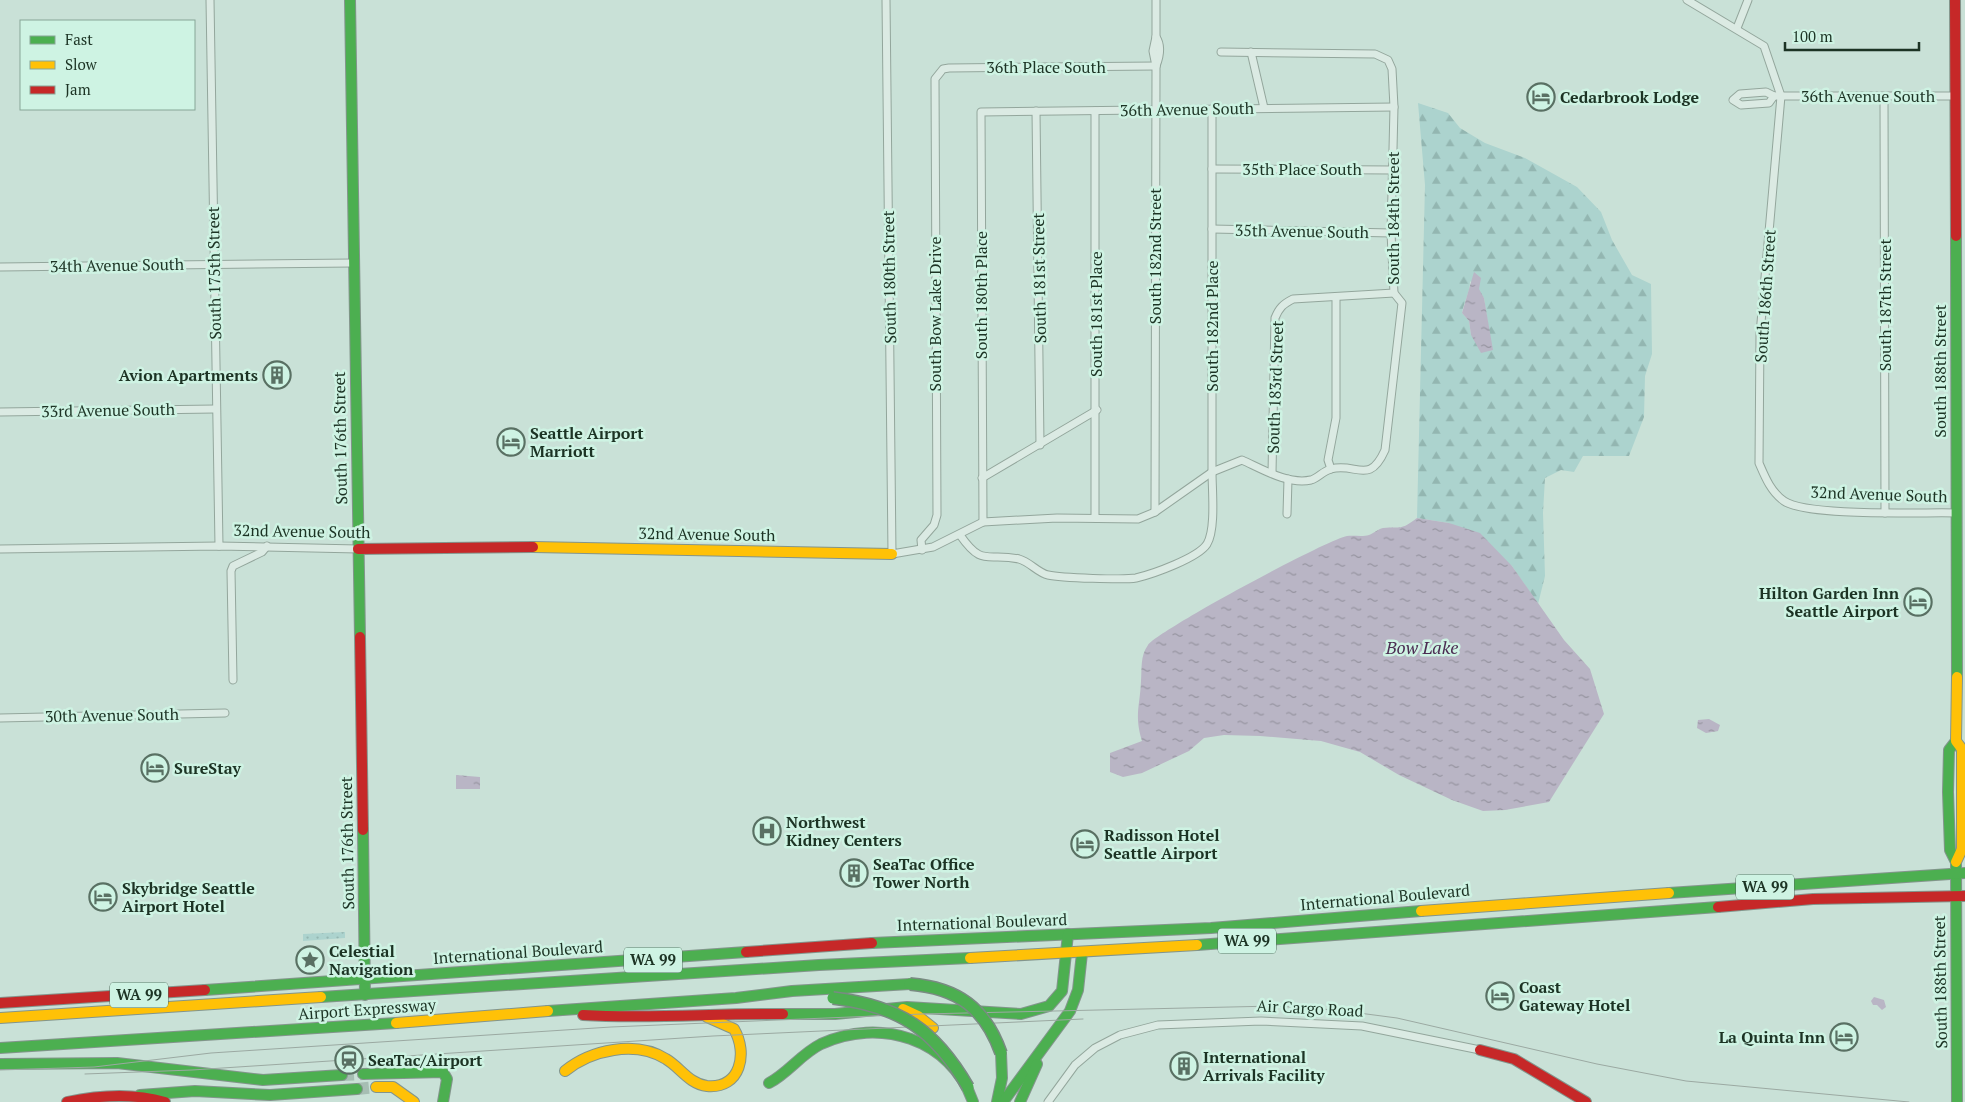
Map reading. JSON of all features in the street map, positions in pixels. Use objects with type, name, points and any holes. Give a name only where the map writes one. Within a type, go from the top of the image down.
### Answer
[{"type":"main road","name":"South 176th Street","points":[[350,0],[366,996]]},
{"type":"main road","name":"South 188th Street","points":[[1957,1102],[1960,873],[1950,850],[1948,784],[1949,750],[1956,741],[1961,578],[1957,513],[1961,422],[1955,96],[1958,6]]},
{"type":"main road","name":"32nd Avenue South","points":[[358,549],[540,547],[892,554]]},
{"type":"main road","name":"International Boulevard","points":[[0,1003],[561,966],[879,942],[1211,928],[1484,906],[1960,873]]},
{"type":"main road","name":"International Boulevard","points":[[0,1018],[62,1016],[366,996],[541,982],[819,965],[1067,954],[1590,918],[1813,899],[1889,896],[1960,897]]},
{"type":"main road","points":[[543,1012],[621,1017],[690,1014],[835,1014],[916,1008],[1014,1015],[1042,1009],[1054,1002],[1062,991],[1068,934]]},
{"type":"main road","points":[[1003,1102],[1051,1039],[1070,1011],[1078,995],[1083,934]]},
{"type":"main road","points":[[561,966],[565,973],[601,979]]},
{"type":"main road","points":[[541,982],[558,975],[561,966]]},
{"type":"main road","points":[[736,998],[792,991],[910,984],[937,987],[962,997],[973,1005],[990,1026],[1001,1053],[1002,1078],[997,1102]]},
{"type":"main road","points":[[736,998],[833,998],[853,1000],[879,1007],[914,1025],[944,1050],[968,1087],[973,1102]]},
{"type":"main road","name":"Airport Expressway","points":[[0,1048],[115,1043],[736,998]]},
{"type":"main road","points":[[62,1000],[62,1016]]},
{"type":"main road","points":[[898,1008],[910,1012],[933,1028]]},
{"type":"main road","points":[[565,1071],[590,1054],[605,1051],[640,1051],[660,1056],[696,1082],[709,1086],[722,1084],[735,1075],[742,1063],[741,1040],[730,1026],[712,1018],[690,1014]]},
{"type":"main road","points":[[769,1083],[777,1080],[801,1056],[829,1041],[855,1032],[879,1030],[902,1035],[930,1048],[943,1058],[968,1087]]},
{"type":"main road","points":[[1020,1102],[1031,1074],[1051,1039]]},
{"type":"main road","name":"Air Cargo Road","points":[[1480,1050],[1514,1059],[1586,1102]]},
{"type":"main road","points":[[0,1064],[117,1063],[262,1080],[342,1075]]},
{"type":"main road","points":[[363,1074],[439,1071],[445,1074],[447,1079],[443,1102]]},
{"type":"main road","points":[[376,1088],[393,1087],[414,1102]]},
{"type":"main road","points":[[67,1102],[86,1098],[195,1091],[251,1094],[357,1089]]},
{"type":"main road","points":[[321,1102],[328,1093],[336,1090]]},
{"type":"main road","points":[[140,1094],[165,1102]]},
{"type":"main road","points":[[251,1094],[270,1102]]},
{"type":"street","name":"South 175th Street","points":[[210,0],[215,408],[219,546]]},
{"type":"street","name":"South 180th Street","points":[[886,0],[892,554]]},
{"type":"street","name":"South 182nd Street","points":[[1155,512],[1154,110],[1156,66],[1159,58],[1160,43],[1156,37],[1156,0]]},
{"type":"street","points":[[1686,0],[1737,28],[1764,46],[1778,96]]},
{"type":"street","points":[[1737,28],[1748,0]]},
{"type":"street","points":[[1221,52],[1251,52],[1264,108]]},
{"type":"street","name":"South 184th Street","points":[[1251,52],[1376,54],[1388,60],[1392,69],[1394,107],[1391,233],[1394,293],[1402,303],[1385,450],[1380,461],[1373,468],[1365,471],[1331,469]]},
{"type":"street","name":"36th Place South","points":[[938,74],[949,68],[1156,66]]},
{"type":"street","name":"South Bow Lake Drive","points":[[922,550],[921,540],[934,525],[936,515],[934,87],[938,74]]},
{"type":"street","name":"36th Avenue South","points":[[1778,96],[1769,103],[1741,105],[1733,100],[1740,94],[1766,92],[1778,96],[1884,98],[1955,96]]},
{"type":"street","name":"South 186th Street","points":[[1775,492],[1766,481],[1759,463],[1760,334],[1778,96]]},
{"type":"street","name":"South 187th Street","points":[[1884,98],[1885,513]]},
{"type":"street","name":"36th Avenue South","points":[[981,112],[1394,107]]},
{"type":"street","name":"South 182nd Place","points":[[960,535],[977,555],[989,559],[1018,559],[1030,563],[1047,575],[1135,578],[1200,552],[1208,542],[1211,527],[1212,472],[1212,109]]},
{"type":"street","name":"South 181st Street","points":[[1036,111],[1040,445]]},
{"type":"street","name":"South 181st Place","points":[[1095,111],[1097,410],[1095,518]]},
{"type":"street","name":"South 180th Place","points":[[981,112],[983,522]]},
{"type":"street","name":"35th Place South","points":[[1212,169],[1392,170]]},
{"type":"street","name":"35th Avenue South","points":[[1212,229],[1391,233]]},
{"type":"street","name":"34th Avenue South","points":[[0,268],[214,263],[353,263]]},
{"type":"street","points":[[1331,469],[1328,460],[1336,418],[1336,297],[1394,293]]},
{"type":"street","name":"South 183rd Street","points":[[1272,473],[1275,318],[1284,303],[1293,299],[1336,297]]},
{"type":"street","name":"33rd Avenue South","points":[[0,412],[215,408]]},
{"type":"street","points":[[982,478],[1097,410]]},
{"type":"street","name":"32nd Avenue South","points":[[892,554],[922,550],[960,535],[983,522],[1018,519],[1138,519],[1155,512],[1212,472],[1242,460],[1295,481],[1312,480],[1331,469]]},
{"type":"street","points":[[1286,514],[1288,479]]},
{"type":"street","name":"32nd Avenue South","points":[[1775,492],[1785,502],[1813,510],[1957,513]]},
{"type":"street","name":"32nd Avenue South","points":[[0,549],[267,546],[358,549]]},
{"type":"street","points":[[233,680],[231,571],[233,566],[262,552],[267,546]]},
{"type":"street","name":"30th Avenue South","points":[[0,718],[225,713]]},
{"type":"street","name":"Air Cargo Road","points":[[1048,1102],[1075,1065],[1095,1048],[1120,1035],[1158,1025],[1261,1021],[1362,1026],[1480,1050]]},
{"type":"green space","points":[[1418,103],[1448,113],[1460,128],[1485,143],[1525,158],[1577,187],[1601,212],[1612,240],[1632,275],[1651,284],[1652,354],[1645,376],[1644,417],[1629,456],[1583,456],[1574,472],[1561,470],[1545,478],[1543,513],[1545,576],[1538,604],[1512,566],[1449,523],[1417,518],[1425,185]],"holes":[[[1470,281],[1484,298],[1492,350],[1471,335],[1469,321],[1462,313]]]},
{"type":"green space","points":[[345,932],[345,938],[303,941],[303,934]]},
{"type":"water","points":[[1474,272],[1481,278],[1479,289],[1484,298],[1493,350],[1481,353],[1471,335],[1469,321],[1462,313]]},
{"type":"water","name":"Bow Lake","points":[[1417,518],[1449,523],[1480,533],[1512,566],[1564,640],[1590,669],[1604,714],[1549,802],[1505,810],[1483,811],[1452,800],[1399,775],[1360,752],[1321,741],[1260,736],[1224,735],[1204,738],[1189,751],[1142,773],[1123,777],[1110,772],[1110,753],[1142,741],[1138,724],[1138,711],[1143,658],[1148,645],[1159,636],[1210,605],[1333,541],[1347,536],[1366,536],[1383,528],[1404,526]]},
{"type":"water","points":[[1709,719],[1720,725],[1718,731],[1706,733],[1697,728],[1698,720]]},
{"type":"water","points":[[456,775],[480,777],[480,789],[456,789]]},
{"type":"water","points":[[1874,997],[1884,1000],[1886,1007],[1882,1010],[1877,1005],[1873,1005],[1871,1001]]},
{"type":"tunnel","points":[[342,1075],[363,1074]]},
{"type":"tunnel","points":[[357,1089],[376,1087]]},
{"type":"tram line","points":[[0,1070],[94,1067],[211,1053],[611,1027],[922,1014],[1275,1006],[1336,1010],[1397,1018],[1597,1064],[1686,1081],[1909,1102]]},
{"type":"tram line","points":[[85,1074],[192,1070],[713,1036],[1083,1019]]},
{"type":"traffic: fast","points":[[350,0],[360,637]]},
{"type":"traffic: fast","points":[[1956,236],[1957,677]]},
{"type":"traffic: fast","points":[[1956,741],[1949,750],[1948,792],[1950,850],[1956,862],[1957,1102]]},
{"type":"traffic: fast","points":[[363,830],[365,995]]},
{"type":"traffic: fast","points":[[1669,893],[1965,873]]},
{"type":"traffic: fast","points":[[1197,945],[1718,907]]},
{"type":"traffic: fast","points":[[872,943],[1211,928],[1421,911]]},
{"type":"traffic: fast","points":[[783,1014],[835,1014],[907,1007],[1021,1014],[1049,1006],[1062,991],[1068,934]]},
{"type":"traffic: fast","points":[[205,990],[746,952]]},
{"type":"traffic: fast","points":[[1003,1102],[1070,1011],[1078,990],[1082,953]]},
{"type":"traffic: fast","points":[[321,997],[819,965],[970,958]]},
{"type":"traffic: fast","points":[[548,1011],[736,998],[792,991],[910,984]]},
{"type":"traffic: fast","points":[[910,984],[942,990],[968,1003],[987,1024],[1001,1053]]},
{"type":"traffic: fast","points":[[833,998],[878,1007],[913,1024],[942,1050],[968,1087]]},
{"type":"traffic: fast","points":[[0,1048],[396,1023]]},
{"type":"traffic: fast","points":[[769,1083],[821,1044],[843,1036],[866,1033],[889,1034],[910,1039],[931,1048],[948,1062],[963,1080],[973,1102]]},
{"type":"traffic: fast","points":[[997,1102],[1002,1078],[1001,1053]]},
{"type":"traffic: fast","points":[[0,1064],[117,1063],[263,1080],[342,1075]]},
{"type":"traffic: fast","points":[[1020,1102],[1037,1064]]},
{"type":"traffic: fast","points":[[363,1074],[443,1072],[447,1079],[443,1102]]},
{"type":"traffic: fast","points":[[140,1095],[195,1091],[270,1095],[357,1089]]},
{"type":"traffic: slow","points":[[533,547],[892,554]]},
{"type":"traffic: slow","points":[[1956,862],[1962,849],[1962,749],[1956,741],[1957,677]]},
{"type":"traffic: slow","points":[[1421,911],[1669,893]]},
{"type":"traffic: slow","points":[[970,958],[1197,945]]},
{"type":"traffic: slow","points":[[0,1018],[321,997]]},
{"type":"traffic: slow","points":[[903,1009],[918,1016],[933,1028]]},
{"type":"traffic: slow","points":[[396,1023],[548,1011]]},
{"type":"traffic: slow","points":[[565,1071],[600,1053],[627,1049],[654,1053],[671,1062],[690,1079],[701,1085],[718,1085],[728,1082],[734,1076],[741,1058],[738,1038],[734,1029],[707,1017]]},
{"type":"traffic: slow","points":[[376,1087],[393,1087],[414,1102]]},
{"type":"traffic: jam","points":[[1955,0],[1956,236]]},
{"type":"traffic: jam","points":[[358,549],[533,547]]},
{"type":"traffic: jam","points":[[360,637],[363,830]]},
{"type":"traffic: jam","points":[[1718,907],[1813,899],[1965,896]]},
{"type":"traffic: jam","points":[[746,952],[872,943]]},
{"type":"traffic: jam","points":[[0,1003],[205,990]]},
{"type":"traffic: jam","points":[[583,1015],[783,1014]]},
{"type":"traffic: jam","points":[[1480,1050],[1514,1059],[1586,1102]]},
{"type":"traffic: jam","points":[[67,1102],[116,1096],[141,1097],[165,1102]]},
{"type":"place","name":"Cedarbrook Lodge","points":[[1541,97]]},
{"type":"place","name":"Avion Apartments","points":[[277,375]]},
{"type":"place","name":"Seattle Airport Marriott","points":[[511,442]]},
{"type":"place","name":"Hilton Garden Inn Seattle Airport","points":[[1918,602]]},
{"type":"place","name":"SureStay","points":[[155,768]]},
{"type":"place","name":"Northwest Kidney Centers","points":[[767,831]]},
{"type":"place","name":"Radisson Hotel Seattle Airport","points":[[1085,844]]},
{"type":"place","name":"SeaTac Office Tower North","points":[[854,873]]},
{"type":"place","name":"Skybridge Seattle Airport Hotel","points":[[103,897]]},
{"type":"place","name":"Celestial Navigation","points":[[310,960]]},
{"type":"place","name":"Coast Gateway Hotel","points":[[1500,996]]},
{"type":"place","name":"La Quinta Inn","points":[[1844,1037]]},
{"type":"place","name":"SeaTac/Airport","points":[[349,1060]]},
{"type":"place","name":"International Arrivals Facility","points":[[1184,1066]]}]
